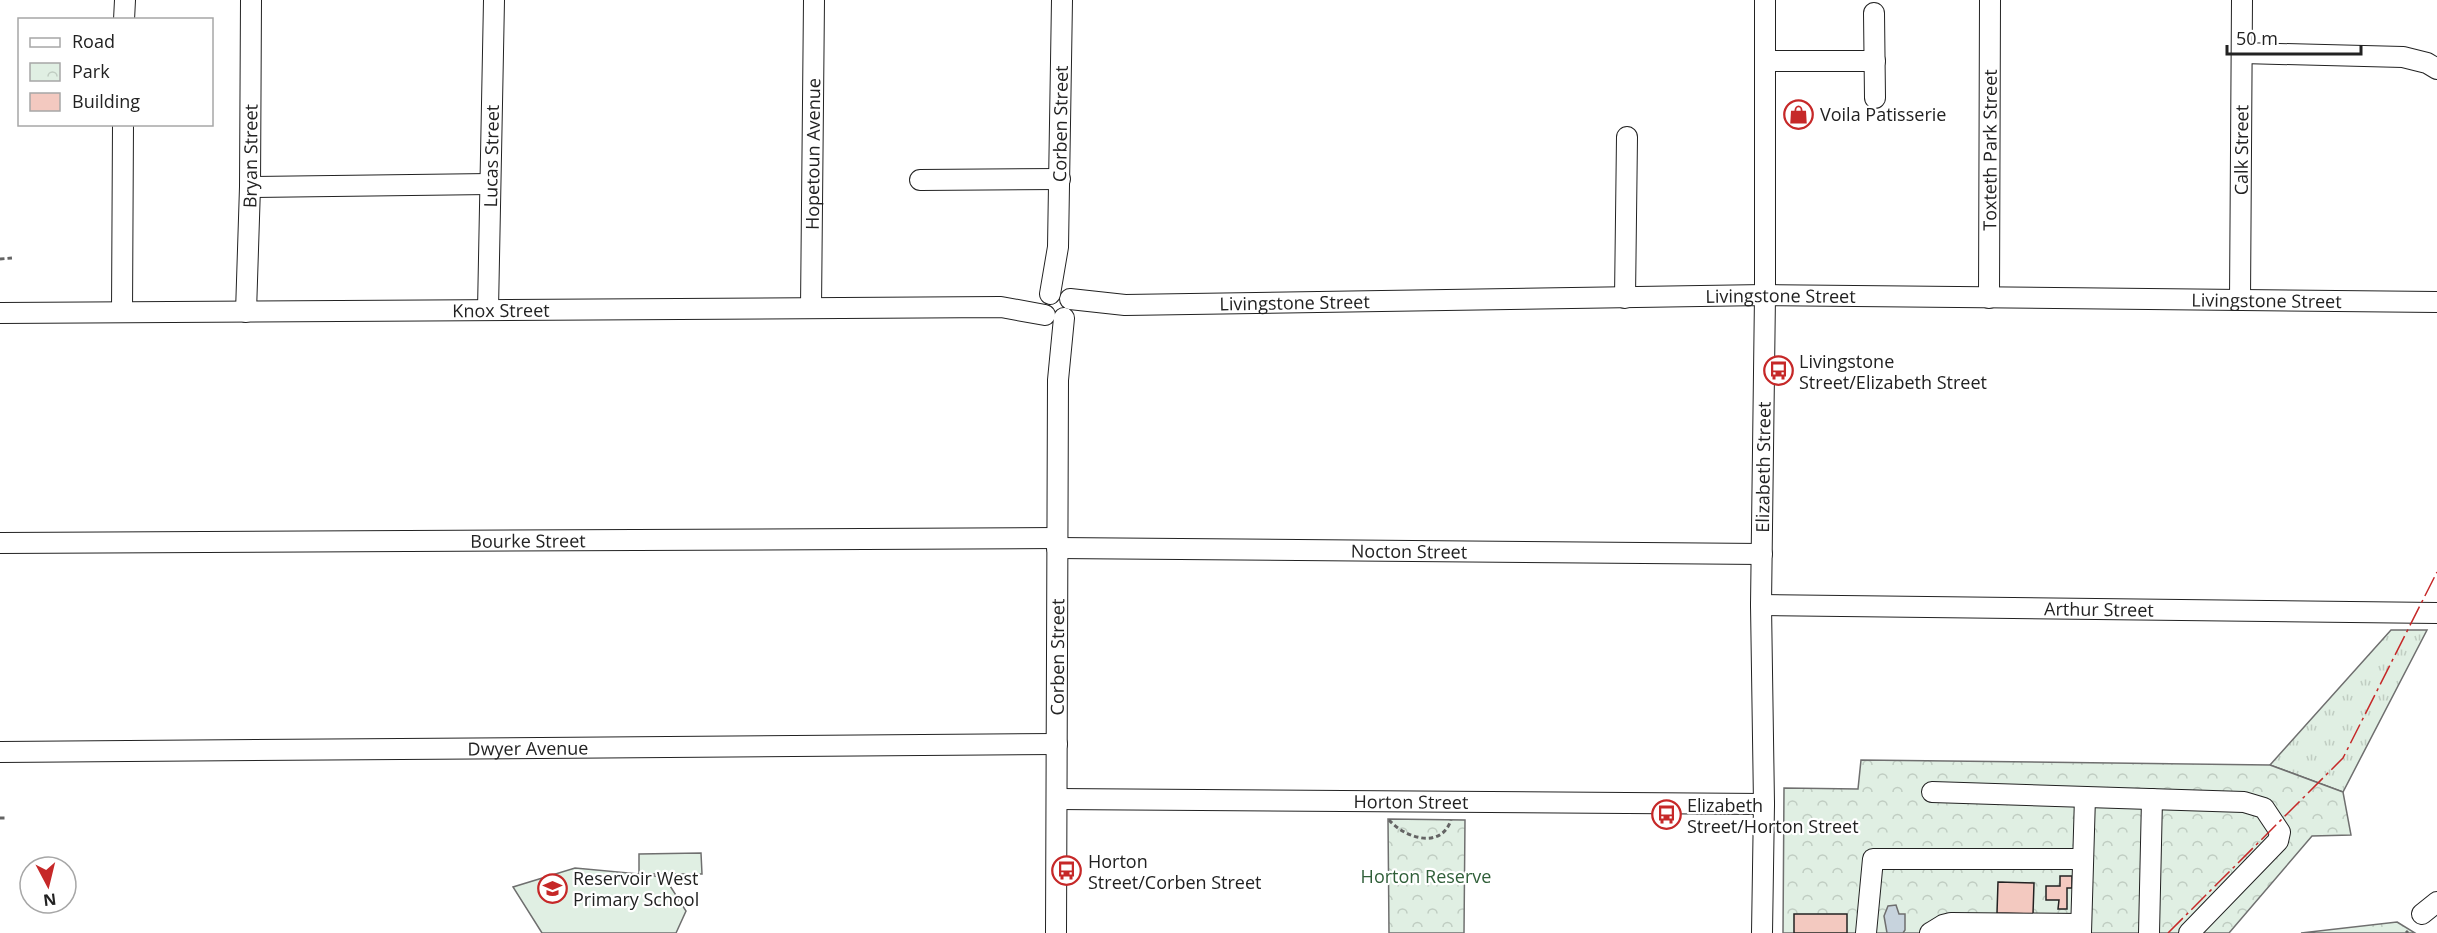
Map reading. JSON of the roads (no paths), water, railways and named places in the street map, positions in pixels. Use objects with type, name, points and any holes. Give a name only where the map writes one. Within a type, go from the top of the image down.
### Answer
[{"type":"street","points":[[124,18],[125,0]]},
{"type":"street","name":"Bryan Street","points":[[246,312],[250,187],[251,0]]},
{"type":"street","name":"Lucas Street","points":[[488,310],[494,0]]},
{"type":"street","name":"Hopetoun Avenue","points":[[811,308],[814,0]]},
{"type":"street","name":"Corben Street","points":[[1056,933],[1057,306],[1062,0]]},
{"type":"street","name":"Elizabeth Street","points":[[1762,933],[1764,804],[1761,605],[1765,296],[1765,0]]},
{"type":"street","name":"Toxteth Park Street","points":[[1989,298],[1990,0]]},
{"type":"street","name":"Calk Street","points":[[2240,300],[2242,0]]},
{"type":"street","points":[[1874,13],[1875,98]]},
{"type":"street","points":[[2242,53],[2403,57],[2427,63],[2437,69]]},
{"type":"street","points":[[1765,61],[1875,62]]},
{"type":"street","points":[[122,312],[123,126]]},
{"type":"street","points":[[1626,298],[1627,137]]},
{"type":"street","points":[[920,180],[1060,179]]},
{"type":"street","points":[[250,187],[490,184]]},
{"type":"street","name":"Livingstone Street","points":[[1057,306],[1765,296],[2437,302]]},
{"type":"street","name":"Knox Street","points":[[0,313],[1057,306]]},
{"type":"street","name":"Bourke Street","points":[[0,543],[1057,543]]},
{"type":"street","name":"Nocton Street","points":[[1057,543],[1762,554]]},
{"type":"street","name":"Arthur Street","points":[[1761,605],[2437,613]]},
{"type":"street","name":"Dwyer Avenue","points":[[0,752],[1057,744]]},
{"type":"street","points":[[1932,792],[2244,802],[2264,808],[2280,832],[2278,841],[2189,933]]},
{"type":"street","points":[[1930,933],[1951,923],[2081,928],[2085,797]]},
{"type":"street","name":"Horton Street","points":[[1057,799],[1764,804]]},
{"type":"street","points":[[2149,933],[2152,799]]},
{"type":"street","points":[[1866,933],[1873,859],[2082,859]]},
{"type":"street","points":[[2422,914],[2437,902]]},
{"type":"place","name":"Voila Patisserie","points":[[1799,114]]},
{"type":"place","name":"Livingstone Street/Elizabeth Street","points":[[1778,371]]},
{"type":"place","name":"Elizabeth Street/Horton Street","points":[[1666,815]]},
{"type":"place","name":"Horton Street/Corben Street","points":[[1067,871]]},
{"type":"place","name":"Reservoir West Primary School","points":[[552,888]]},
{"type":"park label","name":"Horton Reserve","points":[[1426,876]]}]
